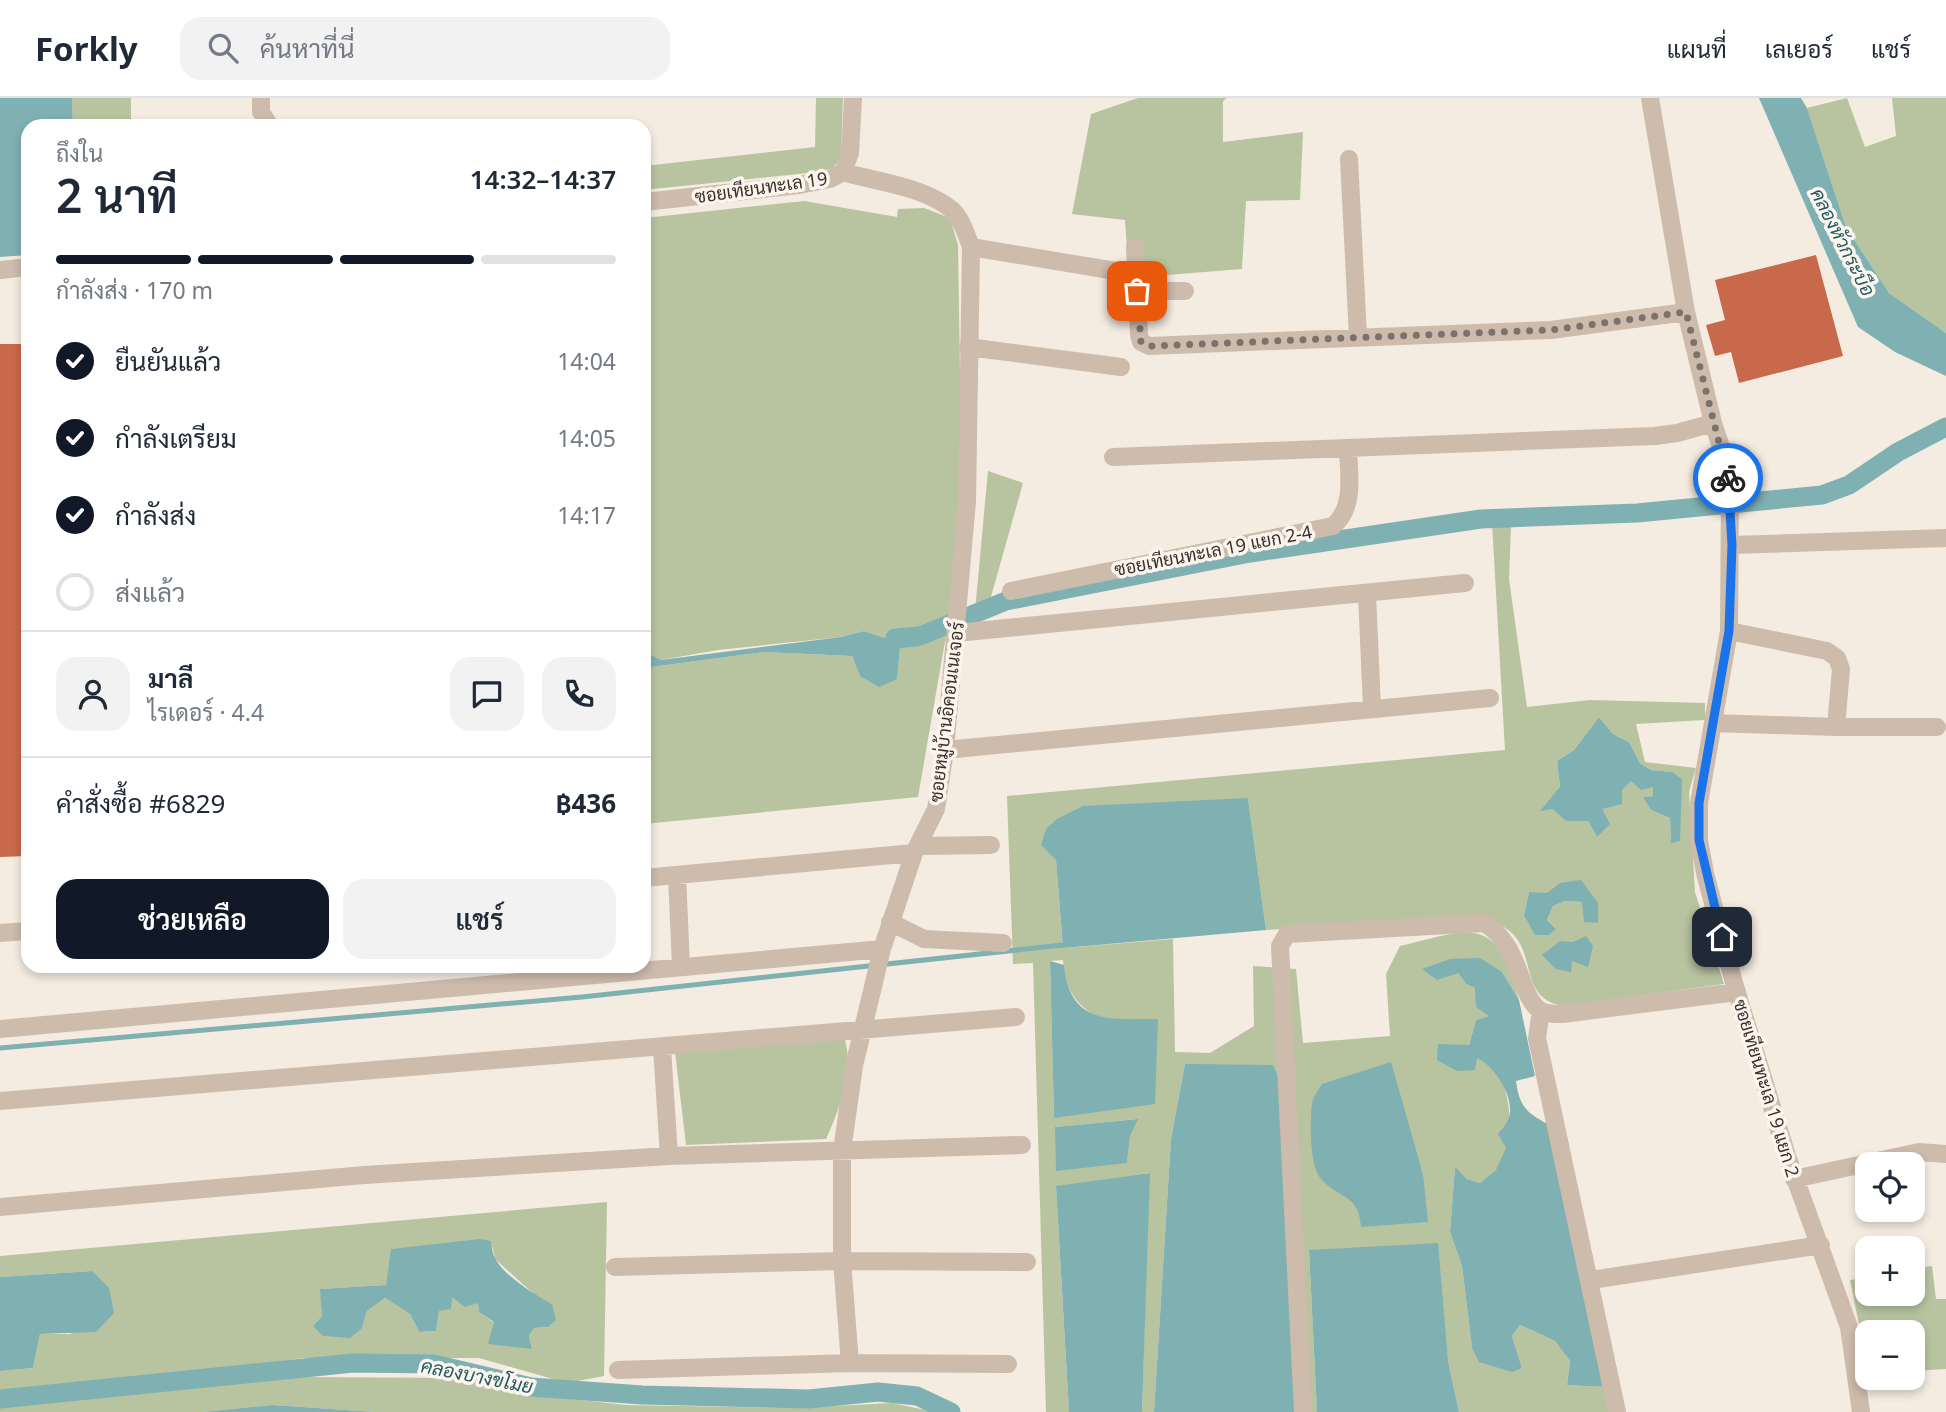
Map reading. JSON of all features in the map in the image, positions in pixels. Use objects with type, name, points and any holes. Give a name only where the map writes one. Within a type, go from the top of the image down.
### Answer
[{"type":"street","name":"ซอยเทียนทะเล 19","points":[[651,201],[799,185],[830,179],[843,172],[850,153],[853,98]]},
{"type":"street","name":"ซอยเทียนทะเล 19 แยก 2","points":[[1650,98],[1686,312],[1724,456],[1730,493],[1732,545],[1729,631],[1699,803],[1699,840],[1705,873],[1737,992],[1794,1179],[1821,1245],[1849,1327],[1861,1412]]},
{"type":"street","points":[[1349,159],[1358,337]]},
{"type":"street","name":"ซอยหมู่บ้านอิคอนเนเจอร์","points":[[843,172],[921,193],[951,210],[963,224],[971,247],[967,501],[956,633],[936,809],[917,850],[890,922],[855,1066],[842,1152],[842,1261],[850,1363]]},
{"type":"street","points":[[971,247],[1116,271]]},
{"type":"street","points":[[1135,247],[1139,335],[1141,342],[1149,346],[1551,330],[1686,312]]},
{"type":"street","points":[[0,270],[21,268]]},
{"type":"street","points":[[1137,291],[1185,291]]},
{"type":"street","points":[[968,347],[1121,366]]},
{"type":"street","points":[[1113,457],[1655,436],[1677,433],[1713,422]]},
{"type":"street","name":"ซอยเทียนทะเล 19 แยก 2-4","points":[[1011,590],[1334,526],[1344,516],[1348,499],[1348,449]]},
{"type":"street","points":[[1732,545],[1946,538]]},
{"type":"street","points":[[956,633],[1465,583]]},
{"type":"street","points":[[1367,594],[1372,708]]},
{"type":"street","points":[[1729,631],[1827,651],[1837,658],[1841,669],[1836,727]]},
{"type":"street","points":[[944,750],[1490,698]]},
{"type":"street","points":[[1713,723],[1937,727]]},
{"type":"street","points":[[651,877],[991,845]]},
{"type":"street","points":[[677,875],[681,966]]},
{"type":"street","points":[[890,922],[925,939],[1003,943]]},
{"type":"street","points":[[1303,1412],[1282,939],[1287,934],[1484,923],[1494,929],[1509,947],[1531,1000],[1541,1011],[1562,1014],[1737,992]]},
{"type":"street","points":[[0,933],[21,932]]},
{"type":"street","points":[[651,969],[880,960]]},
{"type":"street","points":[[0,1029],[605,973]]},
{"type":"street","points":[[1541,1011],[1537,1038],[1591,1280],[1617,1412]]},
{"type":"street","points":[[0,1101],[1016,1017]]},
{"type":"street","points":[[662,1048],[669,1156]]},
{"type":"street","points":[[0,1207],[364,1175],[669,1156],[1022,1145]]},
{"type":"street","points":[[1794,1179],[1919,1152],[1946,1154]]},
{"type":"street","points":[[1591,1280],[1821,1245]]},
{"type":"street","points":[[615,1267],[842,1261],[1027,1262]]},
{"type":"street","points":[[618,1370],[850,1363],[1008,1364]]},
{"type":"green space","points":[[72,98],[131,98],[131,119],[73,119]]},
{"type":"green space","points":[[816,98],[843,98],[841,157],[833,168],[818,172],[651,189],[651,165],[815,147]]},
{"type":"green space","points":[[1138,98],[1227,98],[1223,101],[1223,142],[1303,132],[1300,200],[1246,201],[1242,269],[1129,278],[1125,220],[1072,214],[1091,114]]},
{"type":"green space","points":[[1847,98],[1865,147],[1896,136],[1892,98],[1946,98],[1946,333],[1889,293],[1846,227],[1807,108]]},
{"type":"green space","points":[[804,201],[897,217],[898,209],[924,208],[950,218],[958,245],[962,500],[956,578],[918,797],[651,823],[651,667],[764,652],[852,656],[860,676],[897,678],[900,648],[920,637],[885,638],[864,631],[841,637],[718,650],[661,660],[651,655],[651,217]]},
{"type":"green space","points":[[988,471],[1023,483],[987,611],[975,611]]},
{"type":"green space","points":[[1492,523],[1511,527],[1509,579],[1527,707],[1590,700],[1705,703],[1705,720],[1636,724],[1645,762],[1696,768],[1689,792],[1695,892],[1724,984],[1563,1006],[1548,1001],[1539,993],[1515,936],[1500,925],[1472,917],[1266,930],[1248,798],[1056,860],[1063,948],[1173,939],[1175,1052],[1210,1053],[1254,1026],[1253,966],[1296,969],[1303,1043],[1390,1036],[1386,974],[1400,946],[1464,932],[1479,934],[1491,940],[1510,972],[1519,1000],[1502,972],[1458,973],[1466,984],[1475,988],[1490,1016],[1476,1020],[1469,1045],[1501,1080],[1506,1092],[1510,1120],[1507,1147],[1503,1159],[1493,1173],[1480,1183],[1467,1179],[1455,1168],[1450,1232],[1462,1266],[1472,1348],[1522,1368],[1512,1336],[1520,1325],[1555,1341],[1570,1361],[1567,1385],[1605,1387],[1610,1412],[1459,1412],[1448,1361],[1309,1250],[1317,1412],[1295,1412],[1185,1064],[1171,1139],[1154,1412],[1142,1412],[1149,1173],[1056,1187],[1069,1412],[1046,1412],[1033,963],[1013,964],[1007,796],[1505,750]],"holes":[[[1599,717],[1613,734],[1629,742],[1640,763],[1651,770],[1672,772],[1680,813],[1680,841],[1671,842],[1670,818],[1651,810],[1644,797],[1654,796],[1654,786],[1631,781],[1602,809],[1597,837],[1588,821],[1566,821],[1552,809],[1560,787],[1557,761],[1574,750]],[[1529,892],[1598,903],[1565,901],[1553,906],[1547,920],[1556,929],[1524,915]],[[1063,960],[1066,980],[1073,995],[1099,1019],[1054,1118],[1050,961]],[[1137,1119],[1130,1136],[1127,1162],[1055,1127]],[[1411,1134],[1423,1174],[1360,1212],[1350,1198]]]},
{"type":"green space","points":[[837,1038],[845,1040],[848,1065],[840,1104],[826,1139],[686,1145],[675,1052]]},
{"type":"green space","points":[[607,1202],[604,1376],[567,1383],[479,1358],[303,1358],[0,1399],[0,1371],[33,1368],[40,1334],[71,1334],[92,1271],[0,1277],[0,1256]],"holes":[[[491,1241],[495,1259],[536,1296],[552,1304],[548,1327],[534,1328],[529,1336],[532,1349],[479,1312],[478,1303],[451,1296],[439,1310],[436,1331],[419,1332],[410,1314],[385,1298],[367,1311],[362,1328],[313,1326],[322,1316],[321,1289],[386,1285],[392,1249]]]},
{"type":"green space","points":[[1932,1266],[1936,1299],[1946,1299],[1946,1369],[1925,1370],[1925,1320],[1858,1320],[1855,1306],[1925,1306],[1925,1267]]},
{"type":"green space","points":[[1855,1279],[1855,1305],[1850,1280]]},
{"type":"green space","points":[[300,1377],[461,1378],[518,1393],[626,1405],[796,1408],[892,1403],[935,1412],[376,1412],[272,1405],[202,1412],[0,1412],[0,1403]]},
{"type":"water","points":[[0,98],[72,98],[73,119],[21,119],[21,256],[0,257]]},
{"type":"water","name":"คลองหัวกระบือ","points":[[1759,98],[1801,98],[1807,108],[1846,227],[1889,293],[1946,333],[1946,376],[1895,352],[1858,327]]},
{"type":"water","points":[[864,631],[885,638],[920,636],[920,646],[900,648],[897,679],[879,687],[860,676],[852,656],[764,652],[651,667],[651,655],[661,660],[841,637]]},
{"type":"water","points":[[1599,717],[1613,734],[1629,742],[1640,763],[1651,770],[1672,772],[1682,779],[1680,841],[1671,843],[1670,818],[1651,810],[1643,797],[1653,796],[1653,787],[1641,790],[1631,781],[1622,790],[1622,804],[1602,809],[1610,824],[1597,837],[1588,821],[1566,821],[1552,809],[1540,811],[1560,787],[1557,761],[1574,750]]},
{"type":"water","points":[[1248,798],[1266,930],[1063,948],[1056,860],[1041,845],[1046,829],[1057,819],[1083,806]]},
{"type":"water","points":[[1581,880],[1598,903],[1598,923],[1584,922],[1582,902],[1565,901],[1553,906],[1547,920],[1556,929],[1549,935],[1535,935],[1524,915],[1529,892],[1547,893],[1560,883]]},
{"type":"water","points":[[1586,936],[1593,946],[1588,967],[1572,961],[1571,972],[1556,969],[1542,955],[1560,941],[1573,942]]},
{"type":"water","points":[[1480,958],[1502,972],[1519,1000],[1535,1076],[1516,1081],[1517,1089],[1525,1107],[1548,1124],[1605,1387],[1567,1385],[1570,1361],[1555,1341],[1520,1325],[1512,1336],[1522,1368],[1512,1372],[1479,1362],[1472,1348],[1462,1266],[1450,1232],[1455,1167],[1467,1179],[1480,1183],[1496,1170],[1506,1148],[1498,1134],[1508,1120],[1509,1103],[1503,1084],[1484,1062],[1477,1058],[1475,1070],[1457,1071],[1437,1060],[1438,1044],[1469,1045],[1476,1020],[1489,1016],[1476,1007],[1475,988],[1466,984],[1458,973],[1437,980],[1422,969],[1450,959]]},
{"type":"water","points":[[1050,961],[1064,965],[1068,985],[1084,1009],[1109,1018],[1158,1019],[1155,1104],[1054,1118]]},
{"type":"water","points":[[1391,1062],[1423,1174],[1428,1222],[1361,1227],[1352,1203],[1321,1179],[1317,1172],[1311,1143],[1312,1104],[1322,1084]]},
{"type":"water","points":[[1185,1064],[1273,1065],[1279,1078],[1295,1412],[1154,1412],[1171,1139]]},
{"type":"water","points":[[1138,1119],[1130,1136],[1127,1163],[1056,1171],[1055,1127]]},
{"type":"water","points":[[1150,1173],[1142,1412],[1069,1412],[1056,1186]]},
{"type":"water","points":[[480,1239],[491,1241],[495,1258],[512,1277],[552,1304],[556,1320],[548,1327],[534,1328],[529,1336],[532,1349],[488,1344],[494,1322],[479,1312],[478,1303],[465,1307],[452,1297],[451,1309],[439,1311],[436,1331],[419,1332],[410,1314],[385,1298],[367,1311],[362,1328],[350,1338],[323,1336],[313,1326],[322,1316],[320,1289],[386,1285],[391,1249]]},
{"type":"water","points":[[1438,1243],[1448,1361],[1459,1412],[1317,1412],[1309,1250]]},
{"type":"water","points":[[92,1271],[109,1288],[114,1313],[96,1332],[40,1334],[33,1368],[0,1371],[0,1277]]},
{"type":"water","points":[[272,1405],[376,1412],[202,1412]]},
{"type":"building","points":[[1816,255],[1843,356],[1739,383],[1731,352],[1715,356],[1706,325],[1725,320],[1715,280]]},
{"type":"building","points":[[0,344],[21,344],[21,856],[0,857]]},
{"type":"waterway","points":[[895,638],[920,636],[1006,601],[1250,553],[1481,519],[1637,513],[1822,495],[1849,485],[1898,452],[1946,427]]},
{"type":"waterway","points":[[0,1048],[582,997],[1063,945]]},
{"type":"waterway","name":"คลองบางขโมย","points":[[0,1399],[353,1363],[434,1364],[531,1387],[642,1395],[809,1399],[878,1392],[917,1396],[951,1412]]},
{"type":"way so far","points":[[1137,291],[1139,335],[1141,342],[1149,346],[1551,330],[1590,327],[1686,312],[1728,478]]},
{"type":"route","points":[[1722,937],[1699,840],[1699,803],[1729,631],[1732,545],[1728,478]]}]
